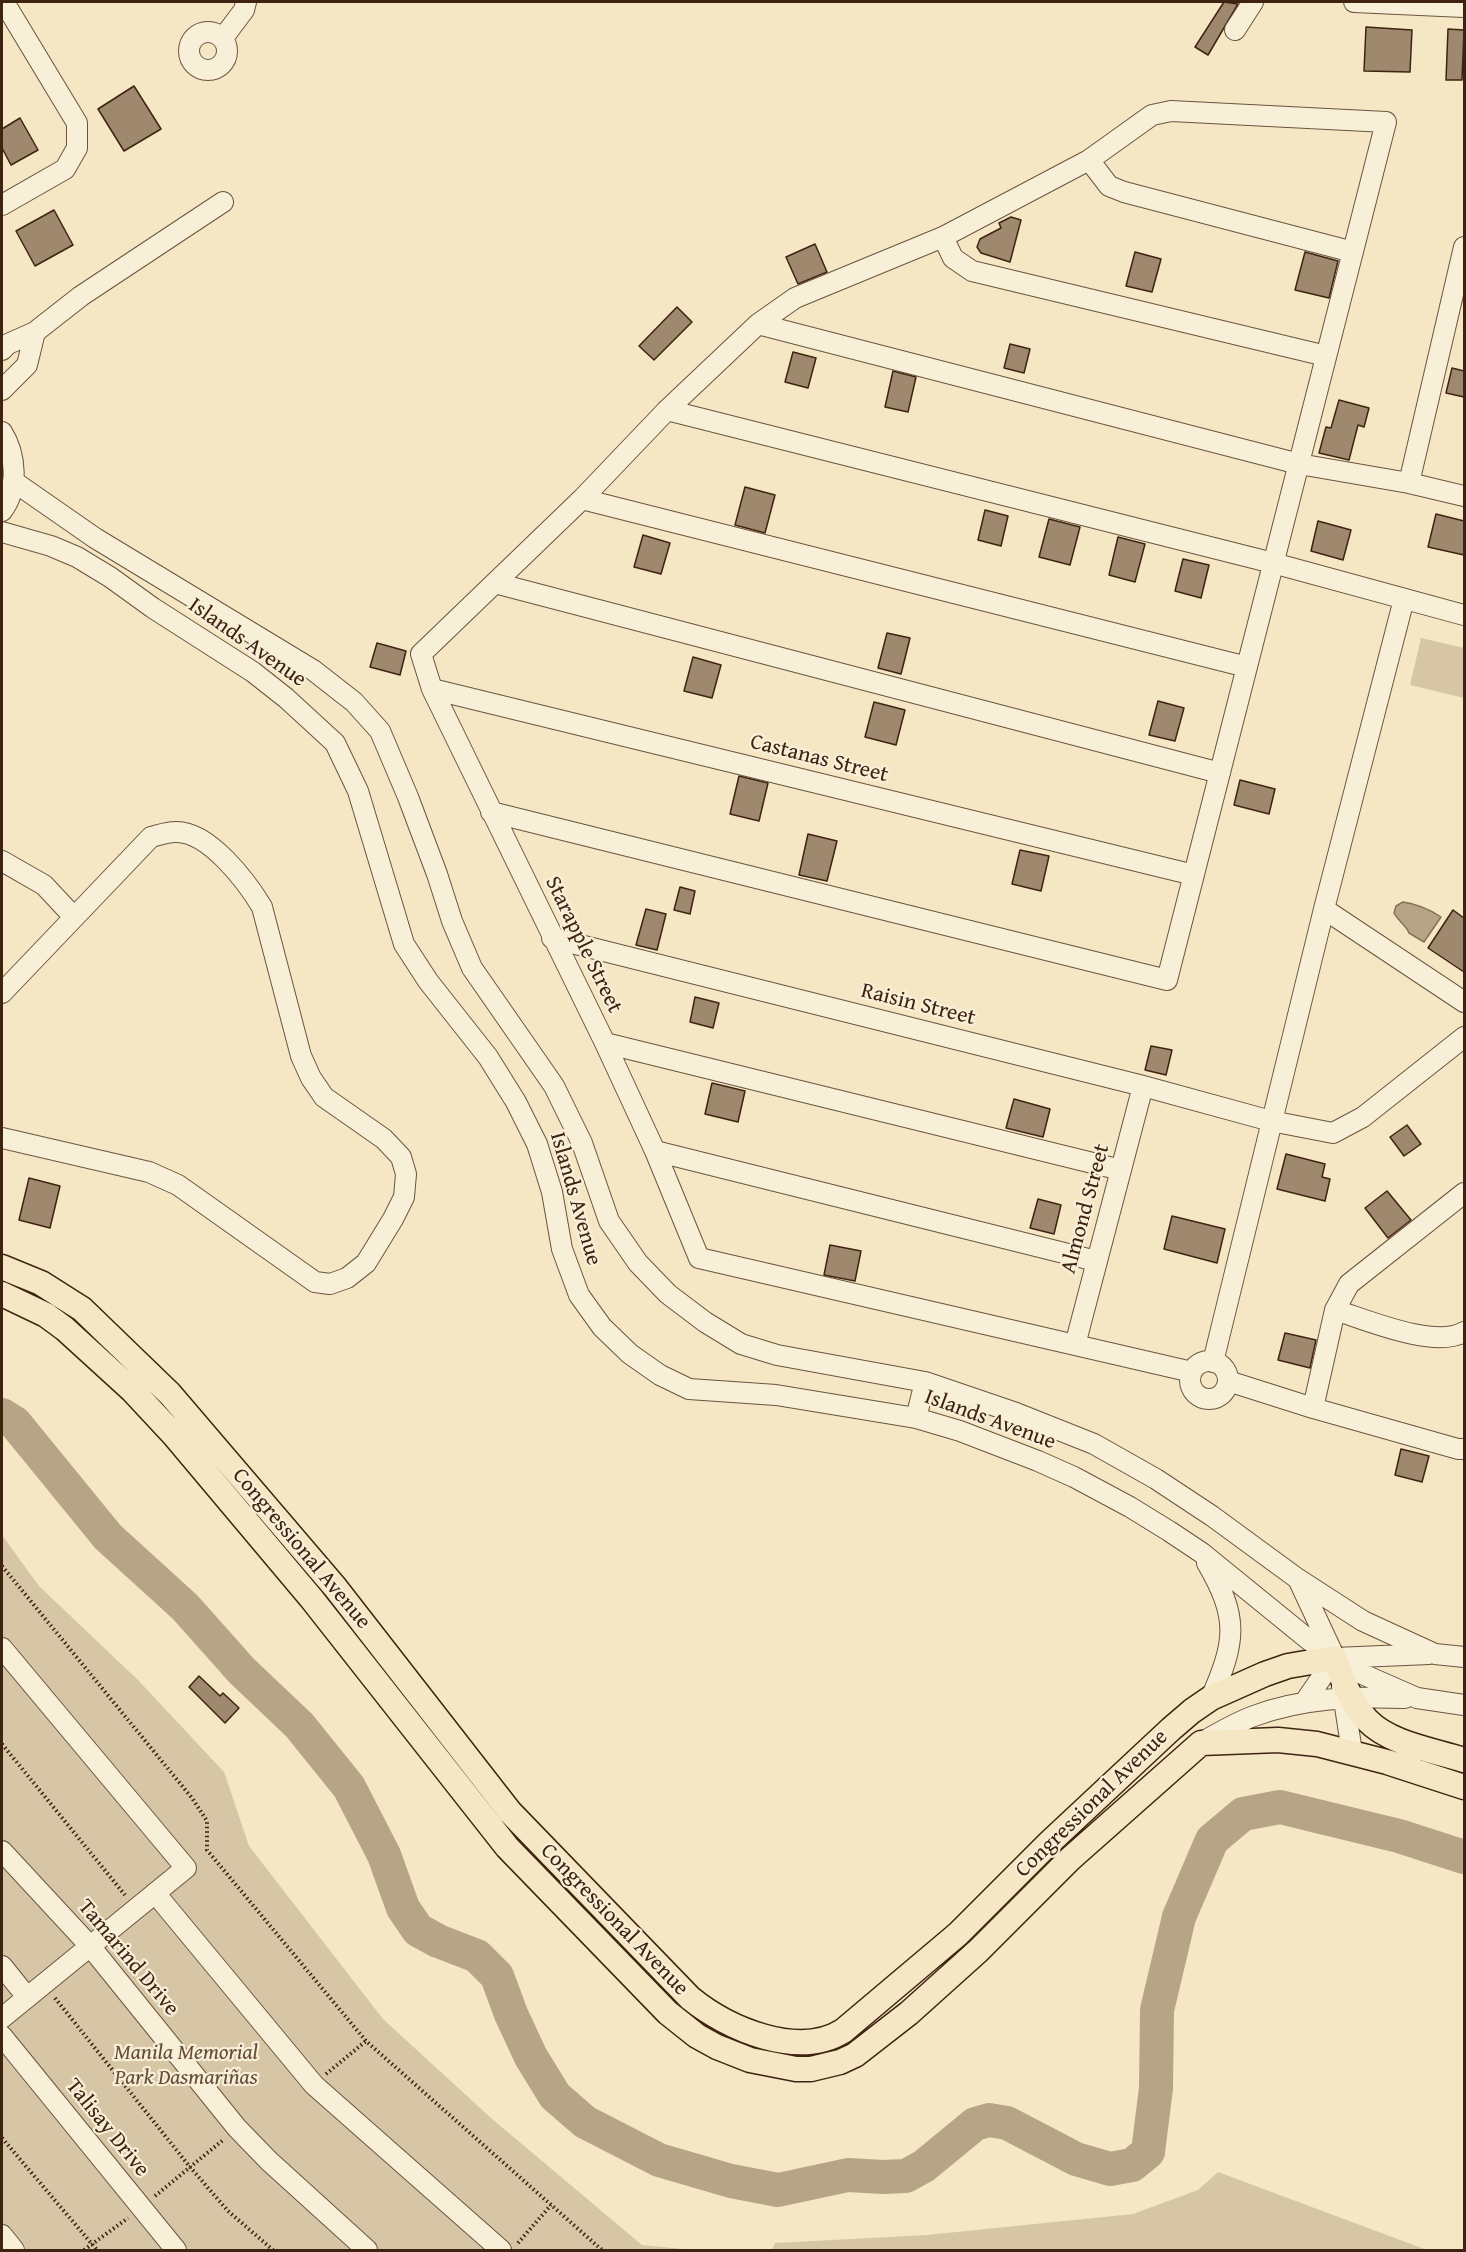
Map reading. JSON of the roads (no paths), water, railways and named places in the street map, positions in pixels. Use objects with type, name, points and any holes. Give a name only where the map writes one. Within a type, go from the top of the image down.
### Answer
[{"type":"main road","name":"Congressional Avenue","points":[[2,1268],[41,1283],[61,1294],[90,1316],[146,1369],[193,1419],[335,1587],[510,1812],[690,1998],[712,2015],[745,2031],[788,2041],[808,2042],[827,2039],[843,2031],[958,1934],[1050,1842],[1153,1745],[1210,1698],[1288,1666],[1335,1658]]},
{"type":"main road","name":"Congressional Avenue","points":[[2,1294],[46,1315],[65,1329],[133,1391],[174,1435],[311,1598],[507,1847],[668,2013],[697,2036],[734,2055],[782,2068],[811,2069],[840,2062],[855,2055],[909,2013],[978,1951],[1070,1859],[1201,1743],[1296,1741],[1352,1752],[1464,1787]]},
{"type":"main road","points":[[1335,1658],[1348,1698],[1367,1720],[1400,1740],[1464,1760]]},
{"type":"street","points":[[2,205],[65,169],[77,148],[77,123],[9,24],[4,2]]},
{"type":"street","points":[[223,38],[246,2]]},
{"type":"street","points":[[1235,30],[1253,2]]},
{"type":"street","points":[[1354,2],[1458,5]]},
{"type":"street","points":[[491,812],[1167,980],[1386,122],[1171,111],[1152,115],[1089,160],[943,237],[795,298],[758,324],[667,410],[582,499],[495,583]]},
{"type":"street","points":[[1089,160],[1109,186],[1124,192],[1353,252]]},
{"type":"street","points":[[2,350],[8,344],[35,332],[81,296],[223,202]]},
{"type":"street","points":[[943,237],[953,258],[972,271],[1326,356]]},
{"type":"street","points":[[1409,483],[1464,247]]},
{"type":"street","points":[[758,324],[1299,464],[1409,483],[1464,496]]},
{"type":"street","points":[[2,390],[27,365],[35,332]]},
{"type":"street","points":[[667,410],[1274,563],[1464,615]]},
{"type":"street","points":[[2,432],[13,460],[13,481],[2,511]]},
{"type":"street","name":"Islands Avenue","points":[[13,481],[95,538],[313,670],[354,702],[380,731],[408,797],[452,921],[472,968],[554,1086],[582,1143],[609,1221],[638,1263],[668,1294],[705,1322],[741,1344],[777,1355],[925,1382],[1036,1420],[1094,1444],[1156,1479],[1212,1515],[1298,1579],[1363,1621],[1435,1654],[1464,1657]]},
{"type":"street","points":[[582,499],[1247,667]]},
{"type":"street","name":"Islands Avenue","points":[[2,531],[51,546],[77,557],[110,577],[153,608],[253,672],[286,698],[335,743],[358,791],[404,944],[428,981],[488,1057],[516,1102],[537,1144],[552,1192],[562,1249],[579,1295],[602,1327],[630,1354],[660,1375],[689,1389],[776,1395],[916,1418],[998,1445],[1074,1477],[1131,1507],[1202,1553],[1309,1641],[1360,1673],[1417,1698],[1464,1705]]},
{"type":"street","points":[[495,583],[1220,773]]},
{"type":"street","name":"Starapple Street","points":[[495,583],[421,654],[432,689],[605,1043],[655,1151],[699,1258],[1075,1345]]},
{"type":"street","points":[[1213,1362],[1324,909],[1404,599]]},
{"type":"street","name":"Castanas Street","points":[[432,689],[1194,875]]},
{"type":"street","points":[[2,993],[73,916],[151,837],[176,831],[194,835],[211,846],[252,890],[262,907],[301,1056],[311,1078],[324,1097],[384,1139],[401,1157],[406,1174],[404,1197],[366,1263],[347,1278],[330,1284],[315,1282],[178,1185],[149,1172],[2,1138]]},
{"type":"street","points":[[2,861],[44,885],[73,916]]},
{"type":"street","points":[[1324,909],[1464,1002]]},
{"type":"street","name":"Raisin Street","points":[[552,938],[1143,1086],[1271,1121],[1333,1133],[1364,1117],[1464,1037]]},
{"type":"street","points":[[605,1043],[1121,1170]]},
{"type":"street","name":"Almond Street","points":[[1075,1345],[1143,1086]]},
{"type":"street","points":[[655,1151],[1096,1261]]},
{"type":"street","points":[[1313,1408],[1335,1310],[1348,1284],[1464,1193]]},
{"type":"street","points":[[1335,1310],[1425,1337],[1454,1338],[1464,1332]]},
{"type":"street","points":[[1075,1345],[1192,1372]]},
{"type":"street","points":[[1213,1362],[1223,1366],[1228,1381],[1227,1387],[1214,1398],[1202,1397],[1197,1394],[1191,1384],[1192,1372],[1201,1363],[1213,1362]]},
{"type":"street","points":[[1228,1381],[1313,1408],[1464,1449]]},
{"type":"street","points":[[916,1418],[925,1382]]},
{"type":"street","points":[[1202,1553],[1228,1602],[1231,1628],[1229,1651],[1210,1698]]},
{"type":"street","points":[[1298,1579],[1335,1658],[1304,1703]]},
{"type":"street","points":[[2,1648],[186,1868],[2,2018]]},
{"type":"street","name":"Congressional Avenue","points":[[1335,1658],[1435,1654]]},
{"type":"street","points":[[1348,1698],[1352,1752]]},
{"type":"street","name":"Congressional Avenue","points":[[1201,1743],[1253,1716],[1280,1707],[1348,1698],[1417,1698]]},
{"type":"street","name":"Tamarind Drive","points":[[2,1851],[90,1946],[237,2128],[269,2161],[367,2250]]},
{"type":"street","points":[[155,1893],[314,2085],[501,2250]]},
{"type":"street","points":[[2,1966],[27,1997]]},
{"type":"street","name":"Talisay Drive","points":[[2,2036],[176,2250]]},
{"type":"street","points":[[2,2235],[14,2250]]},
{"type":"waterway","points":[[2,1415],[15,1423],[108,1537],[185,1607],[242,1671],[299,1725],[349,1787],[384,1855],[403,1908],[418,1930],[438,1941],[477,1956],[497,1976],[531,2057],[555,2096],[585,2122],[659,2160],[731,2181],[778,2190],[848,2175],[906,2176],[924,2166],[975,2124],[989,2120],[1007,2123],[1076,2159],[1110,2169],[1132,2165],[1148,2152],[1156,2088],[1157,2010],[1179,1917],[1212,1840],[1243,1814],[1280,1807],[1399,1836],[1464,1857]]},
{"type":"park label","name":"Manila Memorial Park Dasmariñas","points":[[186,2066]]}]
